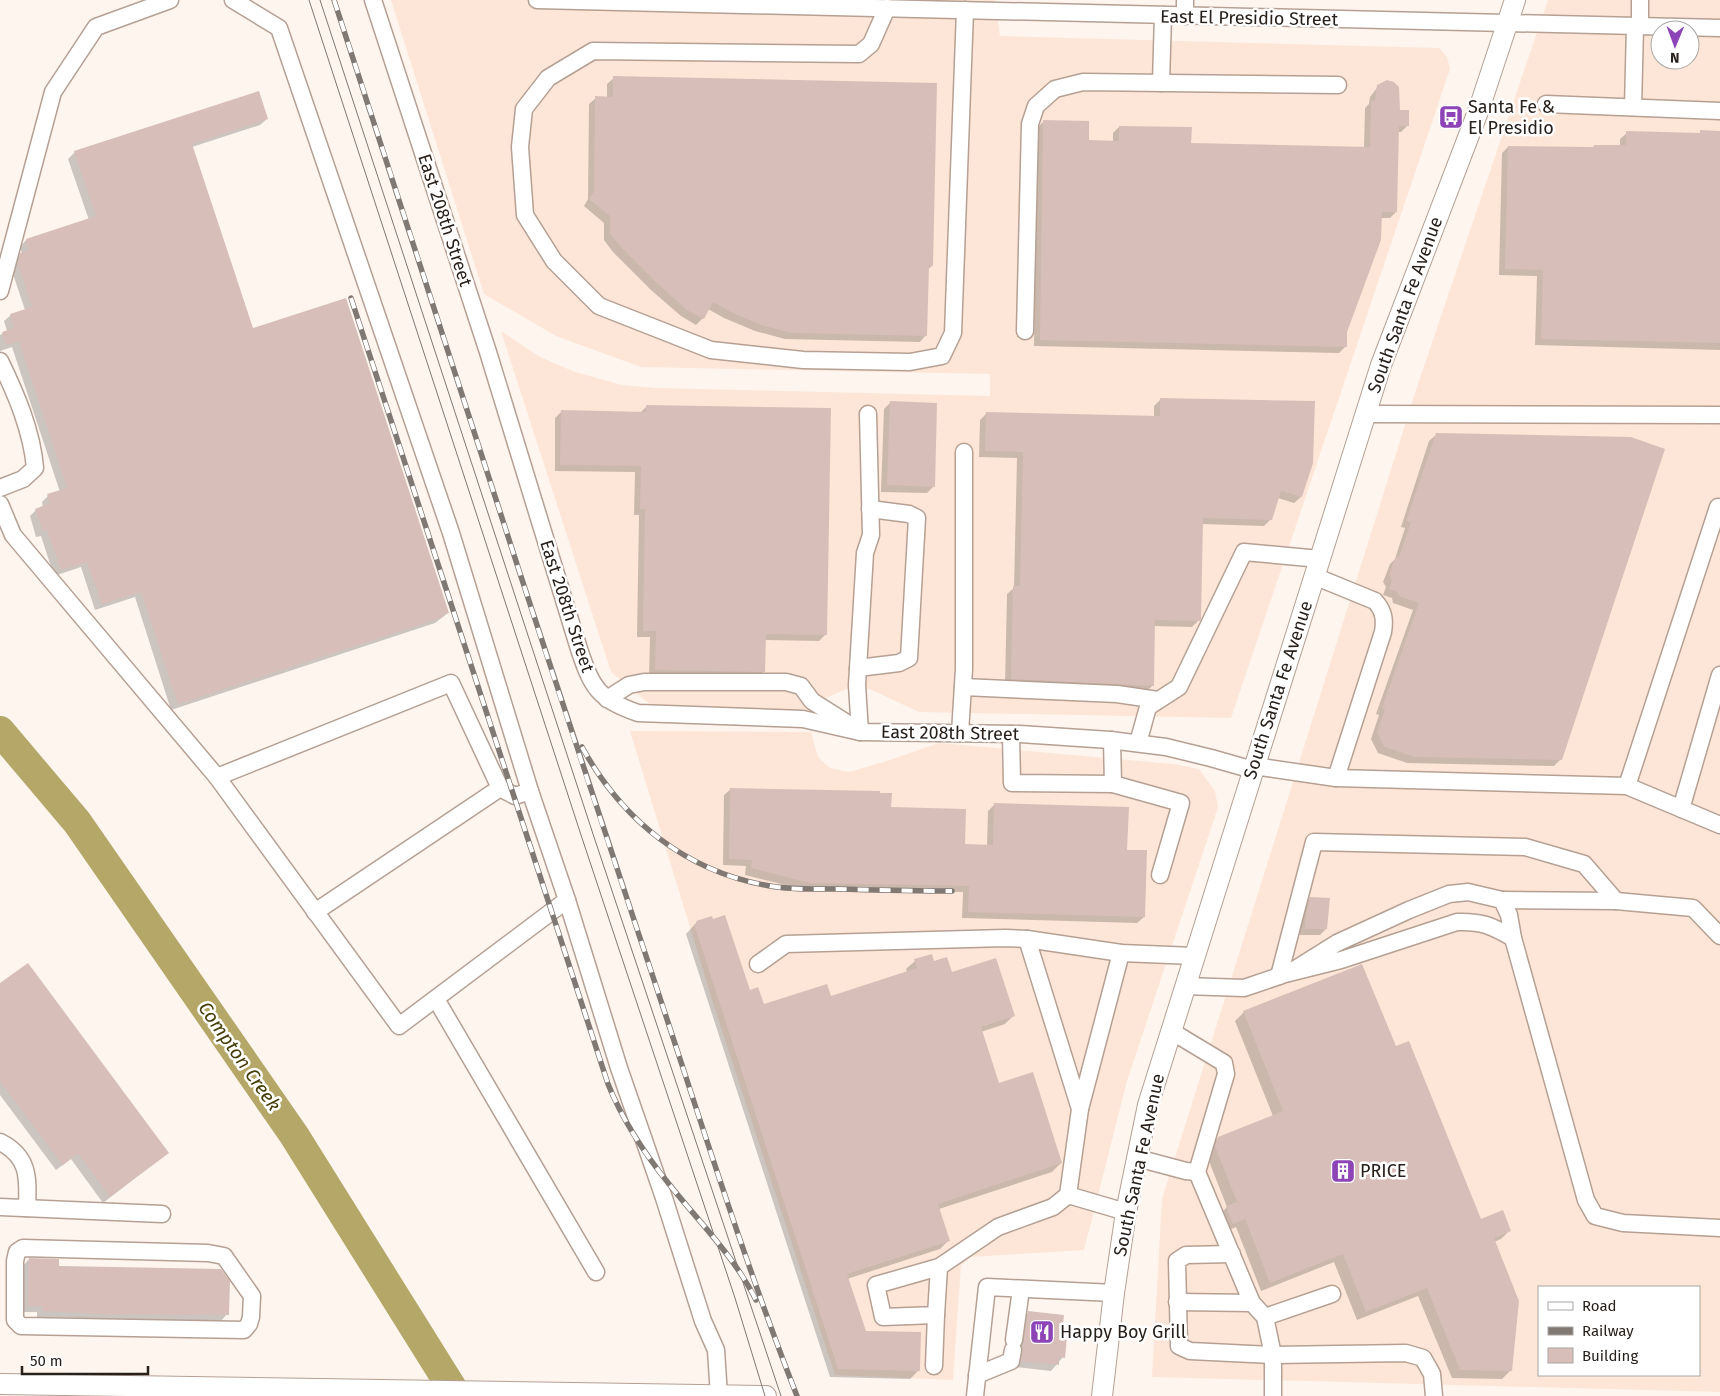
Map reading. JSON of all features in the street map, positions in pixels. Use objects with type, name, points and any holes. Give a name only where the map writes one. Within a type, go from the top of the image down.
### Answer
[{"type":"main road","name":"South Santa Fe Avenue","points":[[1102,1396],[1126,1212],[1148,1106],[1381,365],[1479,109],[1515,0]]},
{"type":"main road","points":[[0,1384],[766,1396]]},
{"type":"street","points":[[0,291],[52,92],[96,27],[170,0]]},
{"type":"street","points":[[232,0],[279,28],[451,533],[530,791],[568,900],[619,1068],[664,1198],[702,1321],[716,1350],[719,1396]]},
{"type":"street","name":"East 208th Street","points":[[373,0],[488,352],[588,677],[601,695],[607,699],[619,706],[638,712],[803,718],[860,732],[1011,734],[1112,740],[1166,747],[1254,768],[1336,778],[1626,786]]},
{"type":"street","name":"East El Presidio Street","points":[[537,0],[777,3],[965,10],[1122,7],[1163,15],[1185,8],[1508,24],[1720,28]]},
{"type":"street","points":[[1633,107],[1640,0]]},
{"type":"street","points":[[887,8],[871,44],[859,54],[593,51],[548,78],[524,109],[520,147],[525,215],[554,262],[599,306],[711,350],[803,360],[910,362],[942,356],[953,333],[965,10]]},
{"type":"street","points":[[1161,83],[1163,15]]},
{"type":"street","points":[[1026,331],[1030,124],[1036,106],[1055,90],[1083,82],[1338,85]]},
{"type":"street","points":[[1546,104],[1720,111]]},
{"type":"street","points":[[0,361],[12,387],[33,448],[35,468],[24,479],[0,488]]},
{"type":"street","points":[[860,732],[857,685],[865,553],[871,535],[868,414]]},
{"type":"street","points":[[1366,414],[1720,414]]},
{"type":"street","points":[[960,733],[963,687],[964,452]]},
{"type":"street","points":[[0,504],[13,535],[218,777],[399,1026],[568,900]]},
{"type":"street","points":[[1718,507],[1626,786],[1720,825]]},
{"type":"street","points":[[858,668],[899,663],[909,658],[917,518],[909,514],[870,509]]},
{"type":"street","points":[[1138,744],[1148,707],[1179,686],[1244,552],[1317,568],[1375,601],[1381,608],[1383,632],[1336,778]]},
{"type":"street","points":[[1681,809],[1720,675]]},
{"type":"street","points":[[607,699],[629,685],[644,682],[786,682],[801,686],[812,701],[860,732]]},
{"type":"street","points":[[218,777],[451,683],[500,788],[515,796],[530,791]]},
{"type":"street","points":[[963,687],[1117,694],[1158,700]]},
{"type":"street","points":[[1011,734],[1012,783],[1113,784],[1181,803],[1160,875]]},
{"type":"street","points":[[1112,740],[1113,784]]},
{"type":"street","points":[[315,912],[500,788]]},
{"type":"street","points":[[1284,975],[1314,842],[1525,847],[1584,864],[1616,901]]},
{"type":"street","points":[[1284,975],[1337,944],[1416,907],[1449,894],[1468,892],[1502,900],[1616,901],[1693,908],[1720,936]]},
{"type":"street","points":[[1502,900],[1509,915],[1513,938],[1586,1200],[1595,1216],[1623,1223],[1720,1228]]},
{"type":"street","points":[[1185,986],[1244,988],[1341,960],[1457,922],[1476,921],[1493,927],[1513,938]]},
{"type":"street","points":[[758,964],[786,944],[1005,938],[1121,953],[1194,956]]},
{"type":"street","points":[[1027,940],[1080,1109]]},
{"type":"street","points":[[936,1316],[883,1317],[876,1285],[940,1267],[998,1227],[1053,1207],[1068,1196],[1080,1109],[1121,953]]},
{"type":"street","points":[[436,999],[596,1272]]},
{"type":"street","points":[[1171,1031],[1224,1063],[1226,1074],[1197,1172],[1252,1303],[1265,1317],[1273,1354],[1273,1396]]},
{"type":"street","points":[[0,1142],[23,1161],[28,1183],[27,1208]]},
{"type":"street","points":[[1137,1158],[1197,1172]]},
{"type":"street","points":[[1068,1196],[1126,1212]]},
{"type":"street","points":[[0,1207],[162,1214]]},
{"type":"street","points":[[23,1248],[208,1253],[224,1256],[252,1296],[251,1317],[249,1324],[244,1330],[21,1326],[15,1320],[8,1261],[23,1248]]},
{"type":"street","points":[[1232,1254],[1186,1255],[1177,1262],[1179,1346],[1190,1351],[1273,1354],[1406,1354],[1422,1358],[1432,1374],[1434,1396]]},
{"type":"street","points":[[934,1366],[940,1267]]},
{"type":"street","points":[[976,1396],[987,1287],[1114,1293]]},
{"type":"street","points":[[978,1375],[1011,1361],[1021,1289]]},
{"type":"street","points":[[1265,1317],[1332,1294]]},
{"type":"street","points":[[1177,1302],[1252,1303]]},
{"type":"shaded area","points":[[391,0],[995,0],[1000,36],[1439,48],[1447,57],[1450,69],[1231,718],[919,712],[870,689],[846,689],[826,698],[818,710],[652,706],[611,672],[501,331],[540,357],[575,372],[622,385],[656,388],[990,396],[990,374],[641,367],[556,336],[484,294]]},
{"type":"shaded area","points":[[1548,0],[1720,0],[1720,1392],[1152,1377],[1162,1199],[1416,390]]},
{"type":"shaded area","points":[[630,731],[811,732],[818,757],[830,768],[849,772],[939,743],[1173,764],[1199,769],[1215,791],[1218,807],[1127,1081],[1084,1250],[970,1257],[961,1265],[953,1380],[835,1375],[715,1009]]},
{"type":"building","points":[[613,76],[937,83],[933,266],[929,266],[927,336],[792,333],[761,325],[713,302],[704,319],[687,310],[619,245],[610,233],[610,216],[589,199],[594,192],[595,96],[613,97]]},
{"type":"building","points":[[1387,80],[1394,82],[1399,87],[1400,110],[1409,110],[1409,126],[1399,126],[1397,212],[1382,212],[1381,240],[1347,332],[1347,347],[1040,340],[1043,120],[1089,121],[1089,140],[1119,141],[1119,126],[1192,127],[1191,143],[1370,147],[1371,101],[1375,101],[1377,85]]},
{"type":"building","points":[[259,91],[268,119],[192,144],[253,328],[346,298],[449,613],[442,615],[443,617],[178,704],[141,592],[102,604],[87,562],[61,570],[47,530],[43,531],[35,509],[50,503],[47,494],[67,488],[19,341],[6,345],[2,332],[14,328],[10,314],[32,307],[18,264],[20,253],[29,250],[26,239],[96,216],[74,151]]},
{"type":"building","points":[[1700,130],[1720,131],[1720,343],[1541,339],[1543,270],[1505,269],[1508,146],[1594,147],[1594,145],[1626,145],[1626,131],[1700,133]]},
{"type":"building","points":[[1160,398],[1315,401],[1313,463],[1302,497],[1281,491],[1272,520],[1203,518],[1201,619],[1200,621],[1155,620],[1154,686],[1011,679],[1013,586],[1020,586],[1023,452],[985,451],[986,412],[1160,416]]},
{"type":"building","points":[[890,401],[937,403],[935,487],[887,485]]},
{"type":"building","points":[[646,405],[831,408],[827,635],[766,634],[765,672],[655,670],[656,631],[643,631],[645,509],[640,509],[641,466],[560,465],[561,410],[646,412]]},
{"type":"building","points":[[1436,433],[1631,437],[1665,449],[1562,760],[1415,757],[1384,747],[1377,732],[1385,709],[1382,708],[1419,603],[1399,596],[1398,592],[1389,589],[1392,580],[1389,575],[1396,556],[1399,557],[1411,522],[1406,521]]},
{"type":"building","points":[[730,788],[880,791],[880,793],[892,793],[891,807],[966,809],[965,844],[993,845],[994,803],[1129,807],[1127,850],[1147,850],[1145,917],[968,912],[969,886],[809,883],[751,868],[752,860],[729,859]]},
{"type":"building","points":[[1310,897],[1330,898],[1327,929],[1305,929]]},
{"type":"building","points":[[725,915],[750,990],[758,987],[764,1004],[827,984],[831,996],[917,968],[914,959],[932,954],[934,961],[947,957],[952,972],[996,958],[1015,1016],[981,1027],[999,1083],[1033,1072],[1062,1163],[938,1204],[950,1241],[847,1274],[866,1331],[921,1332],[920,1371],[838,1369],[694,924],[697,924],[696,921],[712,916],[713,919]]},
{"type":"building","points":[[28,963],[169,1153],[110,1197],[78,1153],[63,1165],[0,1081],[0,983]]},
{"type":"building","name":"PRICE","points":[[1362,964],[1396,1046],[1409,1041],[1481,1219],[1503,1210],[1511,1231],[1494,1238],[1519,1301],[1512,1371],[1460,1370],[1427,1288],[1366,1312],[1343,1254],[1270,1283],[1245,1219],[1233,1224],[1226,1206],[1237,1202],[1215,1146],[1218,1137],[1283,1111],[1243,1011]]},
{"type":"building","points":[[29,1258],[59,1259],[59,1266],[221,1269],[230,1281],[229,1315],[104,1314],[42,1311],[43,1306],[28,1306]]},
{"type":"building","name":"Happy Boy Grill","points":[[1028,1311],[1064,1315],[1063,1324],[1068,1325],[1065,1358],[1059,1357],[1059,1365],[1021,1361]]},
{"type":"waterway","name":"Compton Creek","points":[[0,731],[77,822],[294,1135],[457,1396]]},
{"type":"tram line","points":[[309,0],[582,838],[735,1298],[765,1396]]},
{"type":"tram line","points":[[320,0],[593,834],[781,1396]]},
{"type":"railway","points":[[334,0],[715,1167],[797,1396]]},
{"type":"railway","points":[[351,298],[608,1084],[627,1124],[651,1160],[727,1254],[756,1300]]},
{"type":"railway","points":[[582,747],[616,798],[637,819],[660,839],[684,855],[711,869],[739,879],[787,888],[952,891]]},
{"type":"place","name":"Santa Fe & El Presidio","points":[[1451,117]]},
{"type":"place","name":"PRICE","points":[[1343,1171]]},
{"type":"place","name":"Happy Boy Grill","points":[[1042,1332]]}]
